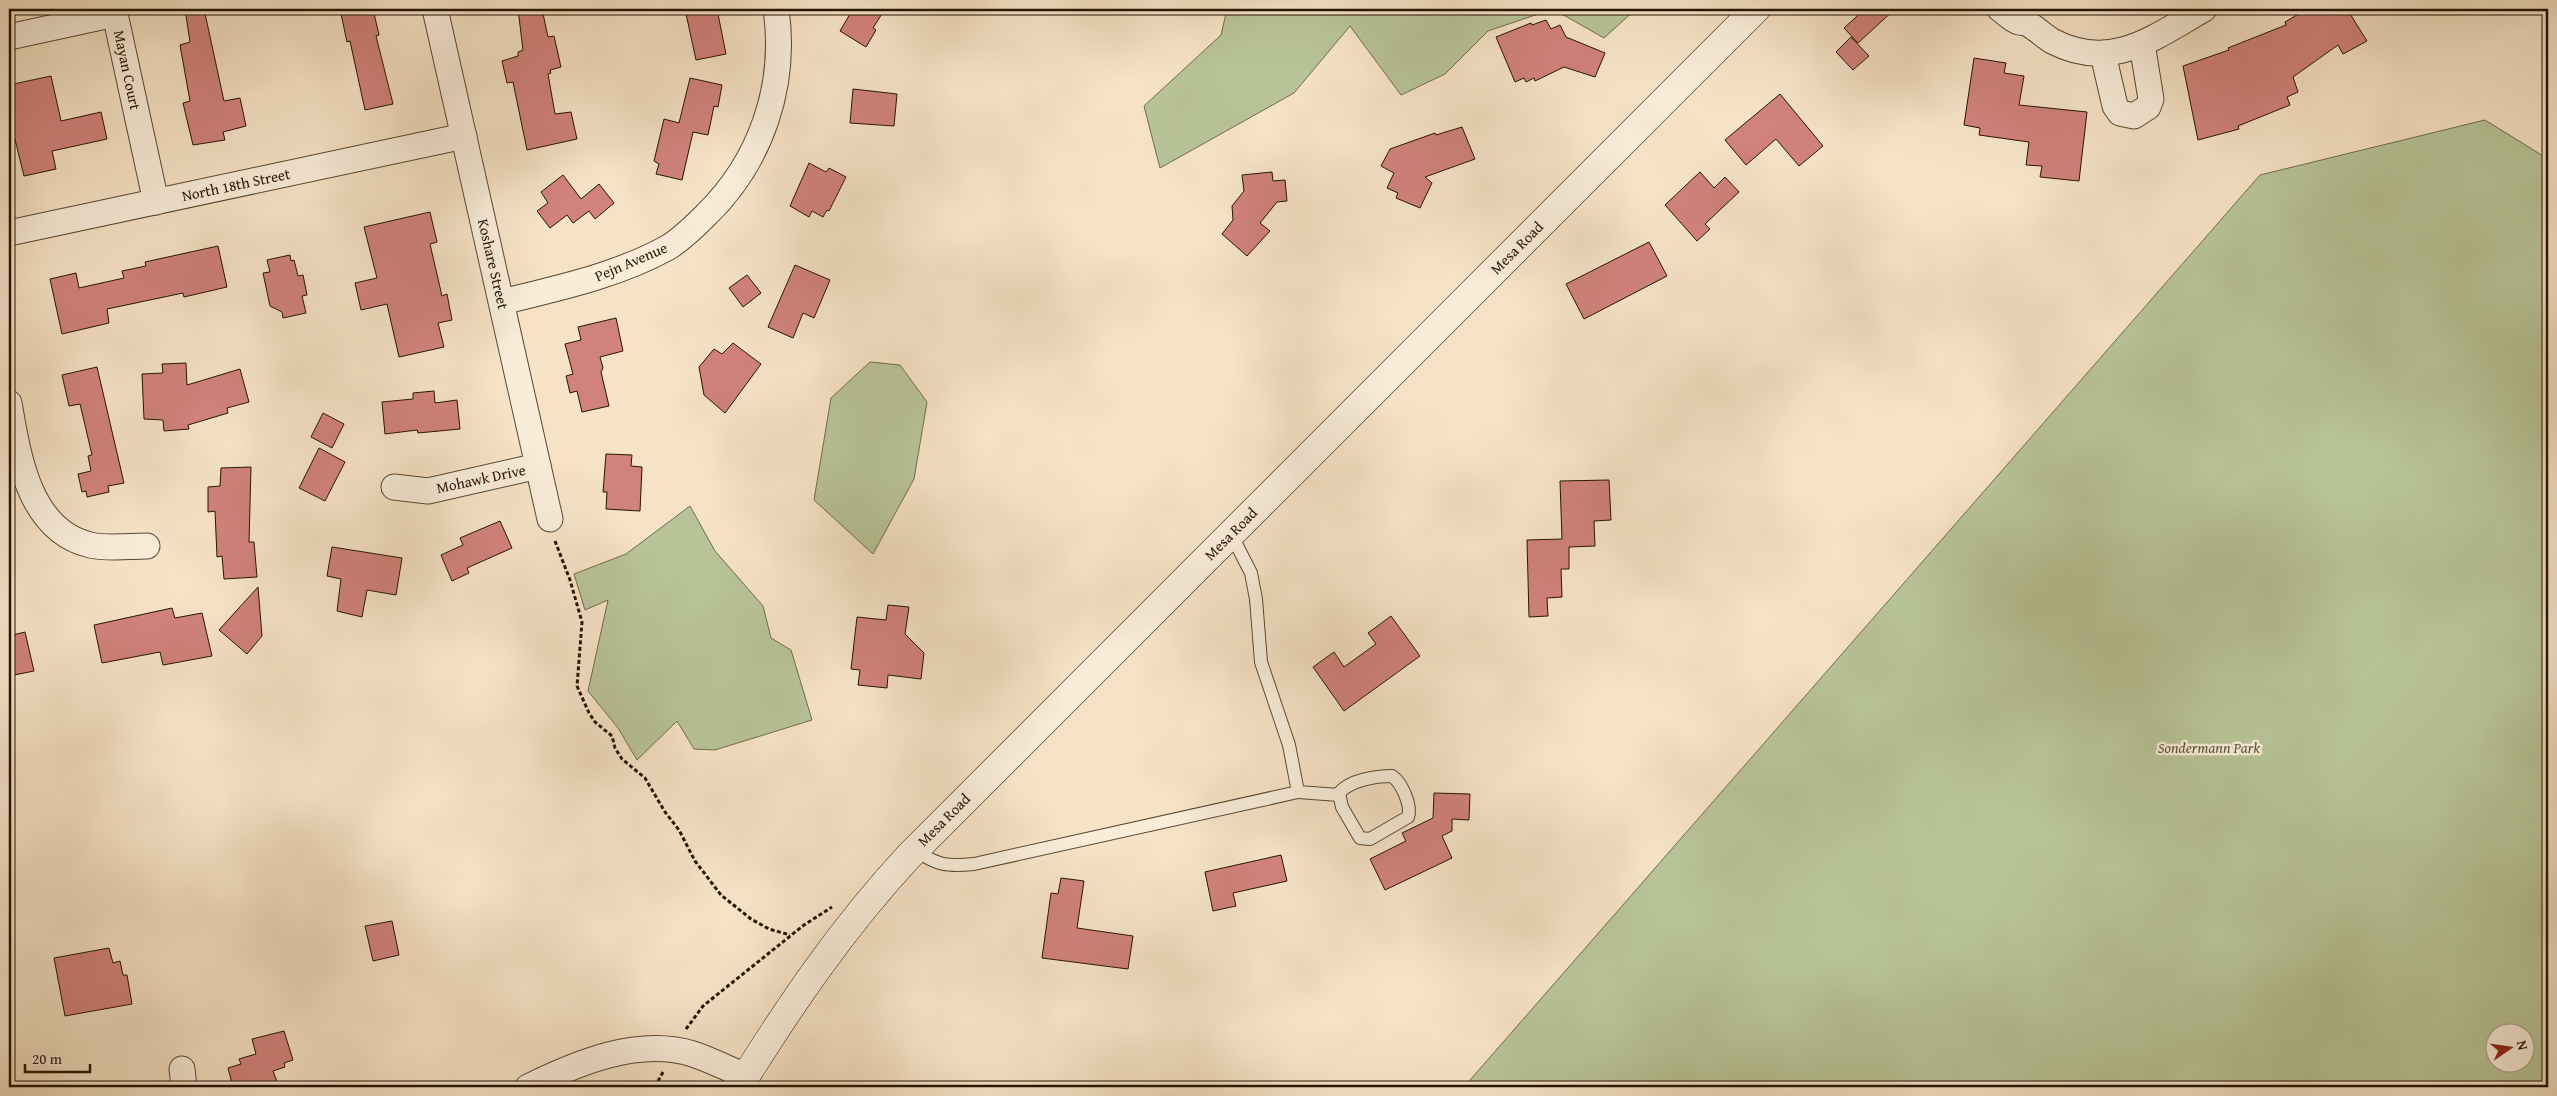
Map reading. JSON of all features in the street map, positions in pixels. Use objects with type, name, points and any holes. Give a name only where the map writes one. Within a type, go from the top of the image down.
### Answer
[{"type":"main road","name":"Mesa Road","points":[[742,1082],[806,983],[840,936],[914,850],[1756,9]]},
{"type":"street","name":"Koshare Street","points":[[435,9],[550,519]]},
{"type":"street","name":"Pejn Avenue","points":[[502,302],[587,281],[641,260],[669,247],[717,205],[740,177],[755,150],[767,119],[779,58],[776,9]]},
{"type":"street","points":[[2000,9],[2018,22],[2026,16],[2060,45],[2086,53],[2103,54],[2119,52],[2142,44],[2204,9]]},
{"type":"street","name":"Mayan Court","points":[[9,37],[115,14],[156,202]]},
{"type":"street","points":[[2103,54],[2116,106],[2120,113],[2134,116],[2148,107],[2151,99],[2142,44]]},
{"type":"street","name":"North 18th Street","points":[[9,233],[464,136]]},
{"type":"street","points":[[10,421],[30,493],[46,515],[59,528],[76,540],[88,544],[147,546]]},
{"type":"street","name":"Mohawk Drive","points":[[394,487],[428,490],[538,466]]},
{"type":"street","points":[[528,1087],[550,1076],[601,1057],[647,1049],[692,1054],[742,1082]]},
{"type":"lane","points":[[1231,534],[1251,573],[1256,599],[1261,662],[1289,745],[1298,792]]},
{"type":"lane","points":[[1392,776],[1401,786],[1410,813],[1404,821],[1370,839],[1360,838],[1342,808],[1339,795],[1342,790],[1354,783],[1392,776]]},
{"type":"lane","points":[[914,850],[935,863],[945,866],[974,864],[1298,792],[1339,795]]},
{"type":"path","points":[[550,519],[558,552],[570,580],[582,622],[577,686],[589,712],[595,722],[612,736],[615,748],[622,759],[645,778],[665,812],[680,830],[704,875],[721,895],[751,919],[769,928],[791,935]]},
{"type":"green space","points":[[1227,9],[1553,9],[1488,31],[1445,74],[1401,95],[1350,26],[1294,93],[1160,168],[1144,106],[1221,35]]},
{"type":"green space","points":[[1553,9],[1636,9],[1604,38]]},
{"type":"green space","name":"Sondermann Park","points":[[2485,120],[2548,159],[2548,1087],[1464,1087],[2260,175]]},
{"type":"green space","points":[[870,362],[900,365],[927,402],[914,479],[873,554],[814,500],[831,398]]},
{"type":"green space","points":[[690,506],[715,551],[763,606],[771,638],[791,650],[812,720],[715,750],[694,749],[677,721],[637,760],[618,728],[588,691],[608,600],[585,610],[574,574],[626,554]]},
{"type":"building","points":[[185,9],[204,9],[224,101],[240,98],[246,126],[223,132],[225,140],[193,145],[183,103],[190,101],[180,45],[190,42]]},
{"type":"building","points":[[340,9],[373,9],[379,35],[376,36],[393,104],[365,110],[350,41],[347,42]]},
{"type":"building","points":[[518,9],[542,9],[548,37],[554,36],[561,67],[550,70],[551,73],[548,74],[555,114],[571,112],[577,139],[527,150],[513,82],[507,83],[502,61],[518,56],[518,52],[523,50]]},
{"type":"building","points":[[685,9],[717,9],[726,54],[696,60]]},
{"type":"building","points":[[853,9],[885,9],[873,28],[876,30],[866,47],[840,31]]},
{"type":"building","points":[[1865,9],[1895,9],[1858,43],[1844,28]]},
{"type":"building","points":[[2307,9],[2347,9],[2367,41],[2343,54],[2338,45],[2293,77],[2298,92],[2287,97],[2290,105],[2238,126],[2239,129],[2198,140],[2183,66],[2229,50],[2228,48],[2286,25],[2285,22]]},
{"type":"building","points":[[1546,20],[1551,29],[1560,25],[1566,37],[1605,53],[1595,77],[1564,67],[1535,81],[1534,78],[1526,82],[1524,78],[1515,82],[1496,37],[1531,23],[1532,25]]},
{"type":"building","points":[[1851,37],[1869,56],[1853,70],[1836,52]]},
{"type":"building","points":[[1974,58],[2006,63],[2004,73],[2024,76],[2019,105],[2087,112],[2079,181],[2040,177],[2042,166],[2026,165],[2029,142],[1979,135],[1980,128],[1964,125]]},
{"type":"building","points":[[51,76],[61,121],[101,112],[107,139],[52,151],[56,169],[24,176],[11,123],[9,124],[9,85]]},
{"type":"building","points":[[690,78],[722,85],[718,107],[714,106],[708,135],[693,132],[682,180],[656,174],[659,164],[654,161],[664,119],[679,123]]},
{"type":"building","points":[[853,89],[897,94],[894,126],[850,123]]},
{"type":"building","points":[[1780,94],[1823,146],[1799,166],[1776,139],[1746,165],[1725,140]]},
{"type":"building","points":[[1462,127],[1475,159],[1425,177],[1432,183],[1420,208],[1396,198],[1398,193],[1387,188],[1394,173],[1381,166],[1390,149],[1435,133],[1436,135]]},
{"type":"building","points":[[809,163],[826,172],[829,168],[846,177],[829,211],[827,210],[823,217],[812,211],[809,217],[790,206]]},
{"type":"building","points":[[1272,172],[1273,181],[1285,180],[1287,201],[1277,202],[1260,223],[1270,231],[1247,256],[1222,234],[1233,220],[1232,206],[1244,191],[1242,175]]},
{"type":"building","points":[[1700,172],[1714,188],[1725,177],[1739,192],[1705,224],[1710,229],[1697,241],[1665,205]]},
{"type":"building","points":[[563,175],[581,199],[599,184],[614,203],[595,219],[589,211],[573,223],[567,215],[550,228],[537,211],[548,203],[541,192]]},
{"type":"building","points":[[430,212],[437,242],[430,244],[442,296],[447,294],[452,320],[438,323],[444,347],[399,357],[387,304],[361,310],[355,283],[377,278],[364,227]]},
{"type":"building","points":[[1649,242],[1667,276],[1584,319],[1566,284]]},
{"type":"building","points":[[218,246],[227,287],[184,297],[183,293],[107,309],[109,323],[62,334],[50,279],[76,273],[79,288],[124,278],[122,271],[146,266],[145,262]]},
{"type":"building","points":[[290,255],[291,261],[294,260],[298,276],[303,275],[307,295],[302,296],[306,313],[283,318],[282,312],[270,306],[263,273],[270,272],[267,260]]},
{"type":"building","points":[[795,265],[830,280],[814,318],[803,313],[793,338],[768,327]]},
{"type":"building","points":[[747,275],[761,293],[743,307],[729,288]]},
{"type":"building","points":[[616,318],[623,351],[600,357],[603,368],[601,372],[609,406],[582,412],[577,391],[570,393],[566,376],[573,374],[565,344],[581,340],[578,327]]},
{"type":"building","points":[[733,343],[761,364],[725,413],[704,395],[699,367],[714,349],[722,354]]},
{"type":"building","points":[[186,363],[187,385],[240,369],[249,402],[227,408],[228,413],[188,425],[189,429],[164,431],[163,420],[144,419],[142,374],[163,373],[162,364]]},
{"type":"building","points":[[97,367],[124,483],[108,486],[109,492],[87,497],[86,491],[82,492],[78,474],[91,471],[88,456],[92,455],[80,404],[69,406],[62,375]]},
{"type":"building","points":[[434,391],[435,403],[457,400],[460,429],[418,433],[417,430],[385,434],[382,402],[413,399],[413,393]]},
{"type":"building","points":[[323,413],[344,424],[332,448],[311,437]]},
{"type":"building","points":[[319,448],[345,462],[325,501],[299,488]]},
{"type":"building","points":[[606,454],[632,455],[631,466],[642,467],[640,511],[606,509],[607,492],[603,492]]},
{"type":"building","points":[[251,467],[249,542],[254,542],[257,577],[224,579],[222,556],[217,557],[215,511],[208,512],[208,487],[220,486],[221,468]]},
{"type":"building","points":[[1609,480],[1611,520],[1594,521],[1595,546],[1569,547],[1569,569],[1561,569],[1562,597],[1547,598],[1548,616],[1529,617],[1527,540],[1562,539],[1560,481]]},
{"type":"building","points":[[500,521],[512,548],[467,568],[469,573],[452,581],[441,555],[463,545],[460,538]]},
{"type":"building","points":[[332,547],[402,558],[396,595],[367,590],[362,617],[337,611],[341,579],[327,576]]},
{"type":"building","points":[[258,587],[262,636],[247,654],[219,630]]},
{"type":"building","points":[[888,605],[909,607],[905,634],[924,653],[921,679],[888,675],[887,688],[858,685],[860,670],[851,669],[857,617],[886,620]]},
{"type":"building","points":[[172,608],[175,618],[202,613],[212,656],[163,665],[160,652],[102,663],[94,625]]},
{"type":"building","points":[[1391,616],[1420,656],[1344,711],[1313,667],[1334,652],[1344,667],[1376,644],[1368,633]]},
{"type":"building","points":[[25,632],[34,671],[9,676],[9,636]]},
{"type":"building","points":[[1434,793],[1470,794],[1469,820],[1452,819],[1452,831],[1442,836],[1452,858],[1385,890],[1370,859],[1406,841],[1402,833],[1433,818]]},
{"type":"building","points":[[1281,855],[1287,881],[1233,893],[1236,906],[1213,911],[1205,872]]},
{"type":"building","points":[[1061,878],[1084,881],[1077,928],[1133,936],[1128,969],[1042,958],[1051,893],[1058,894]]},
{"type":"building","points":[[392,921],[399,955],[373,961],[365,926]]},
{"type":"building","points":[[109,948],[113,963],[120,961],[123,975],[127,975],[132,1004],[65,1016],[54,958]]},
{"type":"building","points":[[284,1031],[293,1060],[284,1063],[285,1067],[273,1071],[279,1087],[233,1087],[228,1068],[241,1064],[239,1059],[256,1054],[252,1039]]}]
